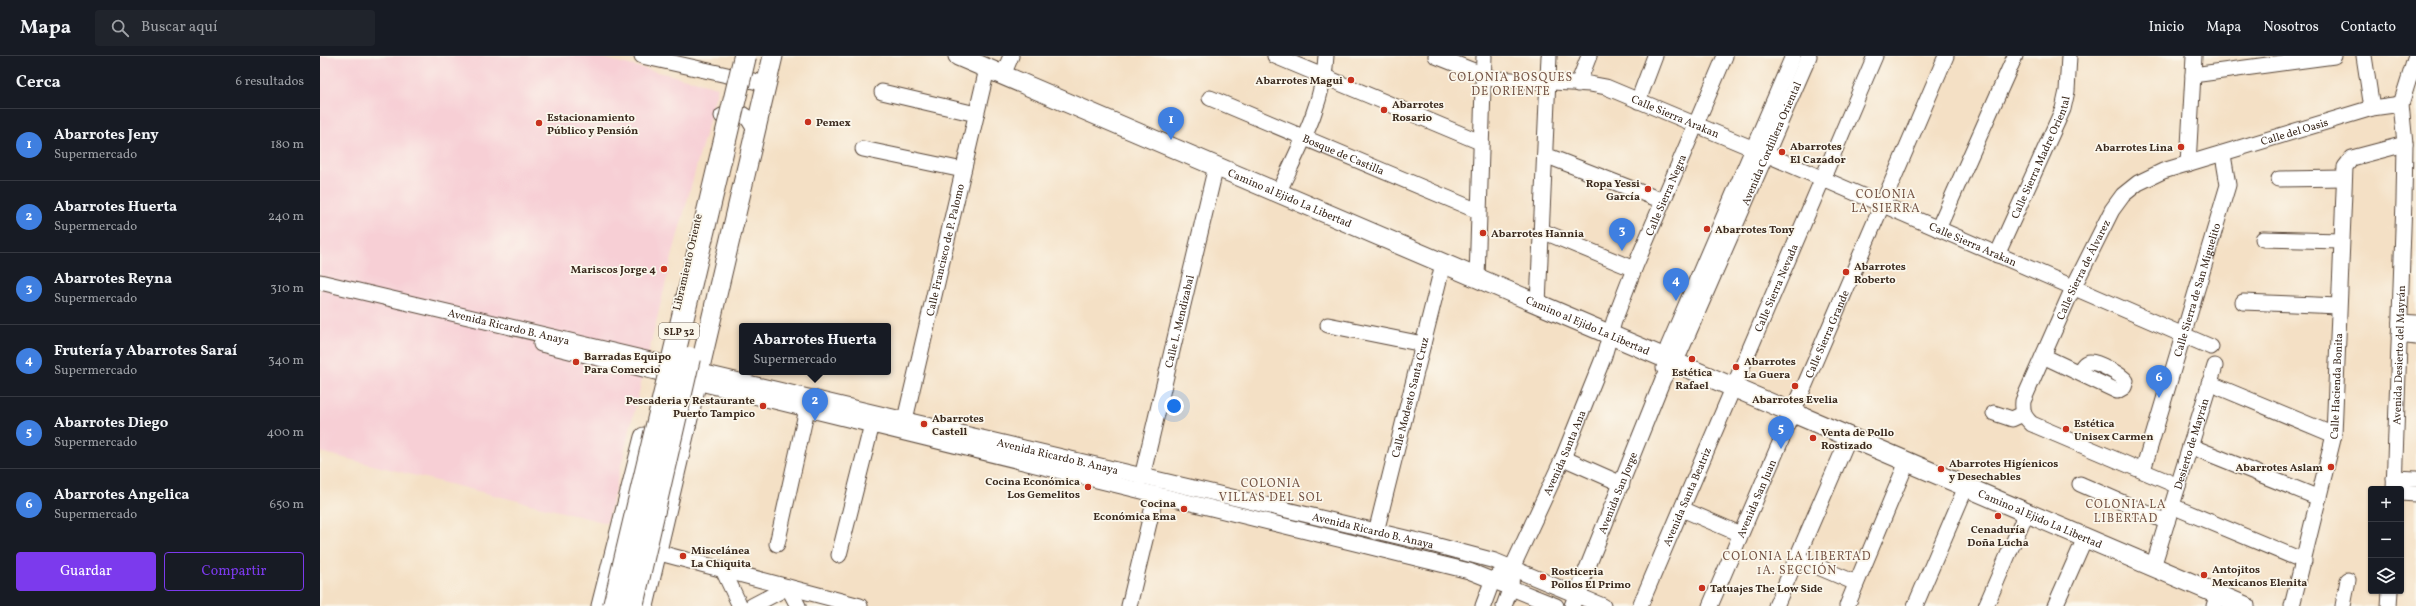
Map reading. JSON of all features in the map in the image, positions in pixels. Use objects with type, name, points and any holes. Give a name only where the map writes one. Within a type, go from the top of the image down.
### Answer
[{"type":"highway","name":"Libramiento Oriente","points":[[614,606],[745,56]]},
{"type":"highway","name":"SLP 32","points":[[632,606],[758,56]]},
{"type":"main road","name":"Libramiento Oriente","points":[[601,606],[662,368],[722,117],[735,56]]},
{"type":"main road","points":[[644,606],[773,56]]},
{"type":"main road","name":"Camino al Ejido La Libertad","points":[[958,56],[2026,512],[2153,567],[2216,600],[2245,606]]},
{"type":"main road","points":[[677,304],[678,315],[682,320],[693,326],[706,323],[713,313]]},
{"type":"main road","points":[[645,432],[648,426],[657,418],[670,417],[680,424],[684,436],[683,443]]},
{"type":"street","points":[[642,56],[766,84]]},
{"type":"street","name":"Calle Francisco de P. Palomo","points":[[904,425],[976,114],[995,72],[1011,56]]},
{"type":"street","points":[[1275,56],[1480,142]]},
{"type":"street","points":[[1278,193],[1304,138],[1325,78],[1326,56]]},
{"type":"street","name":"Calle Sierra Arakan","points":[[1436,56],[1483,76],[1506,82],[1598,85],[1696,124],[2211,347]]},
{"type":"street","points":[[1477,278],[1480,142],[1484,56]]},
{"type":"street","points":[[1538,304],[1549,56]]},
{"type":"street","points":[[1578,84],[1589,56]]},
{"type":"street","points":[[1638,101],[1655,56]]},
{"type":"street","name":"Calle Sierra Negra","points":[[1610,335],[1634,269],[1725,56]]},
{"type":"street","name":"Avenida Cordillera Oriental","points":[[1669,360],[1793,56]]},
{"type":"street","name":"Avenida Cordillera Oriental","points":[[1669,360],[1767,155],[1809,56]]},
{"type":"street","name":"Calle Sierra Nevada","points":[[1732,387],[1875,56]]},
{"type":"street","name":"Calle Sierra Grande","points":[[1793,413],[1946,56]]},
{"type":"street","points":[[1938,229],[2015,56]]},
{"type":"street","name":"Calle Sierra Madre Oriental","points":[[1997,255],[2063,109],[2067,91],[2069,56]]},
{"type":"street","points":[[2188,164],[2194,56]]},
{"type":"street","points":[[2193,75],[2334,56]]},
{"type":"street","points":[[2364,56],[2372,108]]},
{"type":"street","name":"Avenida Desierto del Mayrán","points":[[2394,484],[2399,329],[2410,200],[2401,104],[2415,63]]},
{"type":"street","points":[[882,92],[976,114]]},
{"type":"street","name":"Bosque de Castilla","points":[[1210,98],[1478,211]]},
{"type":"street","name":"Calle del Oasis","points":[[2188,164],[2223,155],[2372,108],[2401,104]]},
{"type":"street","points":[[722,117],[731,113],[745,115],[750,119],[755,131]]},
{"type":"street","name":"Calle Hacienda Bonita","points":[[2292,606],[2334,435],[2341,241],[2344,178],[2347,161],[2405,144]]},
{"type":"street","points":[[863,149],[963,170]]},
{"type":"street","name":"Calle Sierra de San Miguelito","points":[[2143,470],[2228,185],[2223,155]]},
{"type":"street","points":[[1544,156],[1663,201]]},
{"type":"street","name":"Calle Sierra de Álvarez","points":[[2023,414],[2023,401],[2073,288],[2112,210],[2123,195],[2138,183],[2163,171],[2188,164]]},
{"type":"street","name":"Calle L. Mendizabal","points":[[1142,477],[1216,166]]},
{"type":"street","points":[[2279,179],[2344,178]]},
{"type":"street","points":[[1542,231],[1634,269]]},
{"type":"street","points":[[2263,239],[2341,241]]},
{"type":"street","name":"Calle Modesto Santa Cruz","points":[[1376,532],[1444,264]]},
{"type":"street","name":"Avenida Ricardo B. Anaya","points":[[320,282],[662,368]]},
{"type":"street","name":"Avenida Ricardo B. Anaya","points":[[320,292],[697,376],[1017,453],[1156,494],[1469,571],[1493,579],[1556,606]]},
{"type":"street","points":[[2243,302],[2338,306]]},
{"type":"street","points":[[2399,329],[2416,323]]},
{"type":"street","points":[[1328,325],[1423,344]]},
{"type":"street","points":[[2399,329],[2416,337]]},
{"type":"street","name":"Avenida Santa Ana","points":[[1504,606],[1511,587],[1512,568],[1563,458],[1604,356],[1610,335]]},
{"type":"street","points":[[2043,356],[2079,372]]},
{"type":"street","name":"Avenida San Jorge","points":[[1574,600],[1622,484],[1669,360]]},
{"type":"street","name":"Desierto de Mayrán","points":[[2153,567],[2215,366]]},
{"type":"street","name":"Avenida Ricardo B. Anaya","points":[[697,376],[807,409],[872,424],[904,425]]},
{"type":"street","points":[[2209,384],[2334,435]]},
{"type":"street","name":"Avenida Santa Beatriz","points":[[1640,606],[1732,387]]},
{"type":"street","points":[[777,544],[807,409]]},
{"type":"street","name":"Avenida San Juan","points":[[1710,606],[1793,413]]},
{"type":"street","points":[[1994,413],[2012,419],[2023,414],[2032,424],[2178,486]]},
{"type":"street","points":[[839,555],[872,424]]},
{"type":"street","points":[[1776,606],[1849,437]]},
{"type":"street","points":[[2190,446],[2319,498]]},
{"type":"street","name":"Avenida Ricardo B. Anaya","points":[[1017,453],[1142,477],[1481,557],[1512,568],[1574,600],[1603,606]]},
{"type":"street","points":[[1563,458],[1622,484]]},
{"type":"street","points":[[1847,606],[1907,462]]},
{"type":"street","points":[[2394,484],[2416,479]]},
{"type":"street","points":[[2080,484],[2167,522]]},
{"type":"street","points":[[1915,606],[1966,487]]},
{"type":"street","points":[[2404,493],[2416,494]]},
{"type":"street","points":[[1129,606],[1156,494]]},
{"type":"street","points":[[2172,506],[2304,561]]},
{"type":"street","points":[[1682,509],[1740,534]]},
{"type":"street","points":[[1986,606],[2026,512]]},
{"type":"street","points":[[2055,606],[2085,538]]},
{"type":"street","points":[[656,552],[724,572],[860,606]]},
{"type":"street","points":[[1797,558],[1856,583]]},
{"type":"street","points":[[1483,606],[1493,579],[1512,568]]},
{"type":"street","points":[[724,572],[740,606]]},
{"type":"street","points":[[2343,606],[2348,580]]},
{"type":"street","points":[[752,606],[788,587]]},
{"type":"street","points":[[788,587],[798,606]]},
{"type":"street","points":[[2389,606],[2390,594]]},
{"type":"shaded area","points":[[320,56],[594,56],[718,87],[674,249],[607,523],[320,452]]},
{"type":"place","name":"Abarrotes Magui","points":[[1351,80]]},
{"type":"place","name":"Abarrotes Rosario","points":[[1384,110]]},
{"type":"place","name":"Pemex","points":[[808,122]]},
{"type":"place","name":"Estacionamiento Público y Pensión","points":[[539,123]]},
{"type":"place","name":"Abarrotes Jeny","points":[[1171,140]]},
{"type":"place","name":"Abarrotes Lina","points":[[2181,147]]},
{"type":"place","name":"Abarrotes El Cazador","points":[[1782,152]]},
{"type":"place","name":"Ropa Yessi García","points":[[1648,189]]},
{"type":"place","name":"Abarrotes Tony","points":[[1707,229]]},
{"type":"place","name":"Abarrotes Hannia","points":[[1483,233]]},
{"type":"place","name":"Abarrotes Reyna","points":[[1622,251]]},
{"type":"place","name":"Mariscos Jorge 4","points":[[664,269]]},
{"type":"place","name":"Abarrotes Roberto","points":[[1846,272]]},
{"type":"place","name":"Frutería y Abarrotes Saraí","points":[[1676,301]]},
{"type":"place","name":"Estética Rafael","points":[[1692,359]]},
{"type":"place","name":"Barradas Equipo Para Comercio","points":[[576,362]]},
{"type":"place","name":"Abarrotes La Guera","points":[[1736,367]]},
{"type":"place","name":"Abarrotes Evelia","points":[[1795,386]]},
{"type":"place","name":"Abarrotes Angelica","points":[[2159,398]]},
{"type":"place","name":"Pescaderia y Restaurante Puerto Tampico","points":[[763,406]]},
{"type":"place","name":"Abarrotes Huerta","points":[[815,421]]},
{"type":"place","name":"Abarrotes Castell","points":[[924,424]]},
{"type":"place","name":"Estética Unisex Carmen","points":[[2066,429]]},
{"type":"place","name":"Venta de Pollo Rostizado","points":[[1813,438]]},
{"type":"place","name":"Abarrotes Diego","points":[[1781,449]]},
{"type":"place","name":"Abarrotes Aslam","points":[[2331,467]]},
{"type":"place","name":"Abarrotes Higíenicos y Desechables","points":[[1941,469]]},
{"type":"place","name":"Cocina Económica Los Gemelitos","points":[[1088,487]]},
{"type":"place","name":"Cocina Económica Ema","points":[[1184,509]]},
{"type":"place","name":"Cenaduría Doña Lucha","points":[[1998,516]]},
{"type":"place","name":"Miscelánea La Chiquita","points":[[683,556]]},
{"type":"place","name":"Antojitos Mexicanos Elenita","points":[[2204,575]]},
{"type":"place","name":"Rosticeria Pollos El Primo","points":[[1543,577]]},
{"type":"place","name":"Tatuajes The Low Side","points":[[1702,588]]},
{"type":"district","name":"COLONIA BOSQUES DE ORIENTE","points":[[1511,84]]},
{"type":"district","name":"COLONIA LA SIERRA","points":[[1886,201]]},
{"type":"district","name":"COLONIA VILLAS DEL SOL","points":[[1271,490]]},
{"type":"district","name":"COLONIA LA LIBERTAD","points":[[2126,511]]},
{"type":"district","name":"COLONIA LA LIBERTAD 1A. SECCIÓN","points":[[1797,563]]}]
